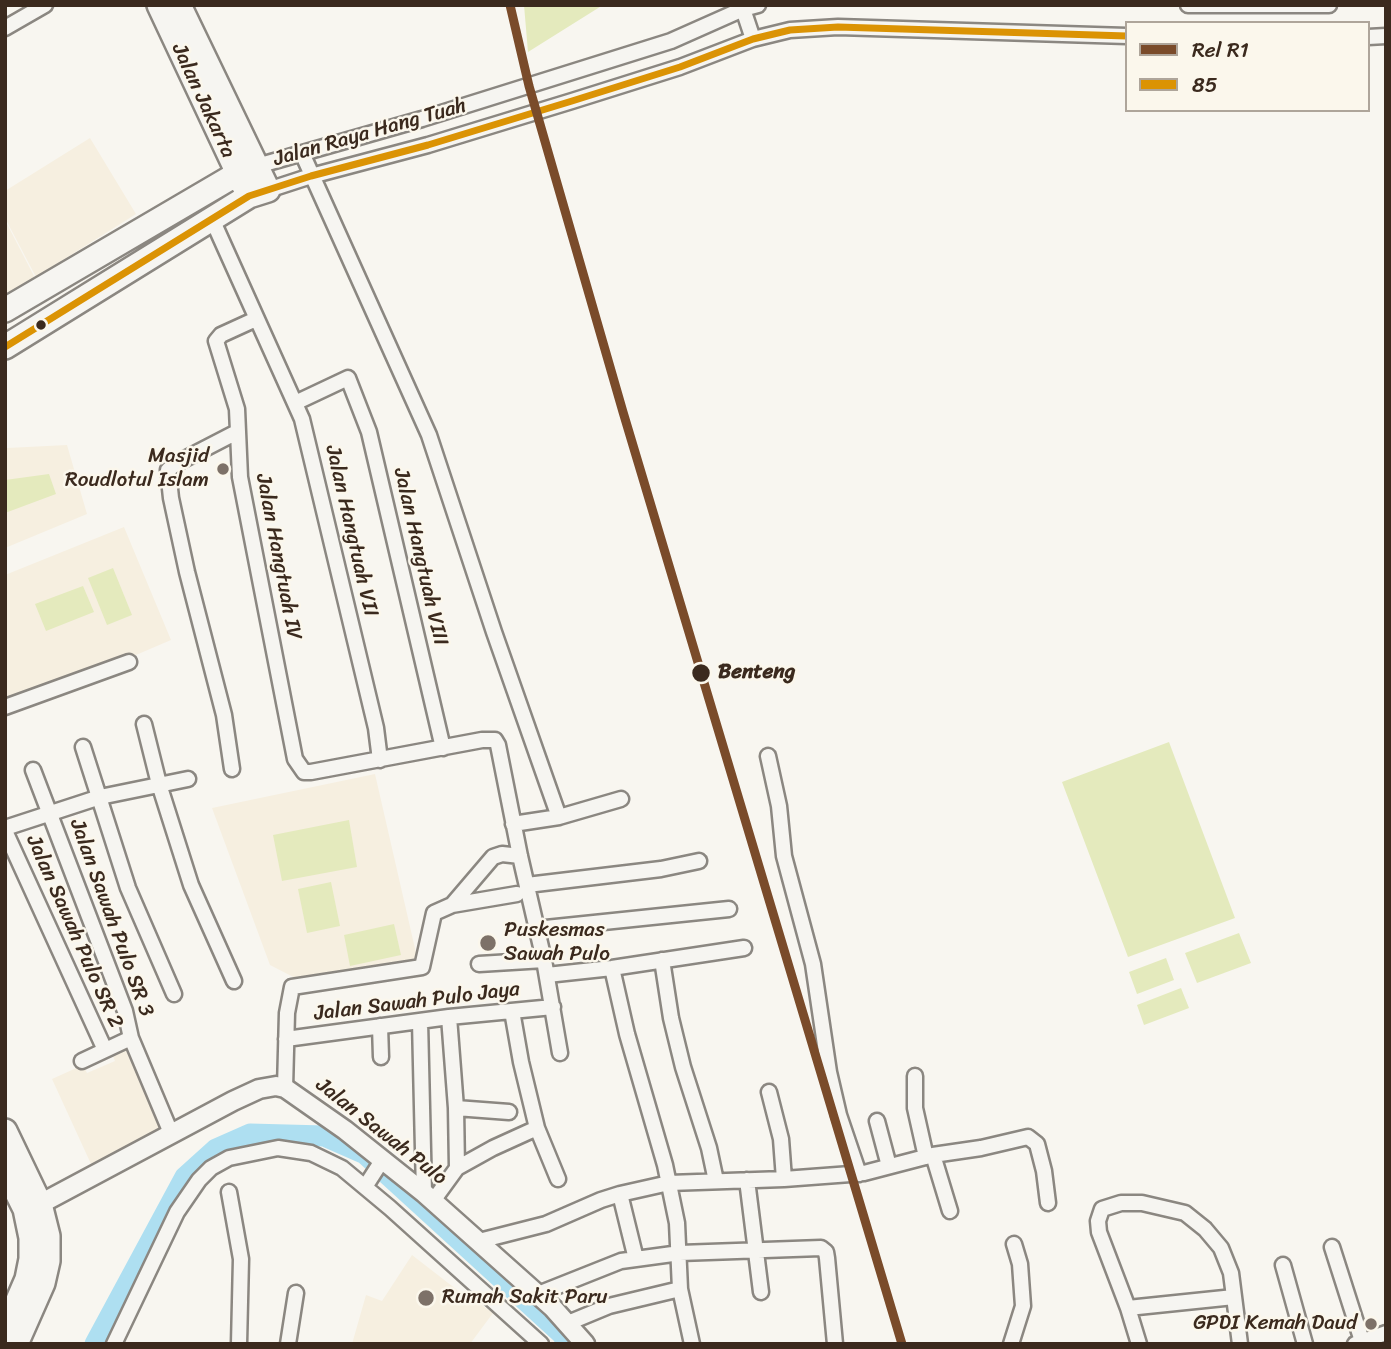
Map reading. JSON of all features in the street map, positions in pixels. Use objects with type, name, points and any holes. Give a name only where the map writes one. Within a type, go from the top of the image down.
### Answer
[{"type":"highway","name":"Jalan Jakarta","points":[[159,5],[258,193]]},
{"type":"highway","name":"Jalan Jakarta","points":[[180,5],[247,170]]},
{"type":"highway","name":"Jalan Raya Hang Tuah","points":[[5,310],[247,170]]},
{"type":"highway","name":"Jalan Raya Hang Tuah","points":[[5,347],[258,193]]},
{"type":"highway","points":[[5,1131],[40,1204],[48,1236],[48,1261],[43,1283],[16,1344]]},
{"type":"highway","points":[[5,1169],[25,1209],[31,1238],[31,1259],[27,1279],[5,1330]]},
{"type":"street","points":[[5,28],[45,5]]},
{"type":"street","name":"Jalan Raya Hang Tuah","points":[[247,170],[422,119],[671,41],[758,5]]},
{"type":"street","points":[[1188,5],[1329,5]]},
{"type":"street","points":[[743,9],[753,39]]},
{"type":"street","name":"Jalan Raya Hang Tuah","points":[[258,193],[428,145],[680,67],[753,39],[790,30],[838,27],[1125,36]]},
{"type":"street","points":[[422,119],[428,145]]},
{"type":"street","points":[[302,153],[429,435],[559,817]]},
{"type":"street","name":"Jalan Hangtuah VII","points":[[212,219],[303,419],[376,728],[380,760]]},
{"type":"street","name":"Jalan Hangtuah IV","points":[[256,319],[221,335],[216,346],[237,409],[240,477],[295,760],[300,768],[307,772],[380,760]]},
{"type":"street","name":"Jalan Hangtuah VIII","points":[[295,403],[348,378],[369,432],[443,748]]},
{"type":"street","points":[[232,769],[224,715],[187,572],[171,498],[168,470],[237,432]]},
{"type":"street","points":[[5,706],[129,662]]},
{"type":"street","points":[[144,724],[159,784],[191,885],[234,981]]},
{"type":"street","points":[[380,760],[482,740],[495,740],[520,856],[522,890],[536,929],[561,1053]]},
{"type":"street","points":[[83,747],[128,888],[174,994]]},
{"type":"street","points":[[768,756],[779,806],[784,856],[813,964],[829,1072],[839,1115],[861,1173]]},
{"type":"street","name":"Jalan Sawah Pulo SR 3","points":[[33,770],[125,1011],[131,1038],[171,1133]]},
{"type":"street","points":[[5,830],[100,797],[187,779]]},
{"type":"street","points":[[513,824],[559,817],[621,799]]},
{"type":"street","name":"Jalan Sawah Pulo SR 2","points":[[5,830],[105,1050]]},
{"type":"street","points":[[452,905],[493,857],[502,853],[520,856]]},
{"type":"street","points":[[285,1088],[287,1013],[292,986],[422,967],[431,919],[439,909],[452,905],[522,890],[699,861]]},
{"type":"street","points":[[536,929],[729,909]]},
{"type":"street","points":[[479,964],[612,968],[744,948]]},
{"type":"street","points":[[662,960],[671,1018],[683,1067],[703,1125],[716,1181]]},
{"type":"street","points":[[612,968],[627,1034],[659,1137],[677,1223],[680,1289],[692,1344]]},
{"type":"street","name":"Jalan Sawah Pulo Jaya","points":[[286,1039],[449,1017],[553,1007]]},
{"type":"street","points":[[512,1011],[537,1128],[558,1178]]},
{"type":"street","points":[[449,1017],[456,1108],[457,1168]]},
{"type":"street","points":[[420,1021],[428,1197]]},
{"type":"street","points":[[380,1026],[382,1057]]},
{"type":"street","points":[[82,1061],[131,1038]]},
{"type":"street","points":[[915,1076],[915,1108],[929,1156],[950,1211]]},
{"type":"street","name":"Jalan Sawah Pulo","points":[[40,1204],[259,1089],[276,1086],[285,1088],[428,1197],[538,1294],[586,1344]]},
{"type":"street","points":[[769,1092],[781,1139],[784,1179]]},
{"type":"street","points":[[456,1108],[509,1112]]},
{"type":"street","points":[[877,1121],[889,1166]]},
{"type":"street","points":[[428,1197],[457,1168],[537,1128]]},
{"type":"street","points":[[478,1241],[546,1224],[620,1194],[669,1184],[861,1173],[929,1156],[981,1149],[1028,1137],[1037,1144],[1048,1203]]},
{"type":"street","points":[[114,1344],[177,1212],[198,1180],[211,1168],[229,1158],[257,1150],[289,1148],[311,1153],[367,1184],[541,1344]]},
{"type":"street","points":[[367,1184],[381,1162]]},
{"type":"street","points":[[747,1180],[761,1292]]},
{"type":"street","points":[[229,1192],[241,1259],[239,1344]]},
{"type":"street","points":[[620,1194],[636,1259]]},
{"type":"street","points":[[1139,1344],[1098,1232],[1102,1209],[1121,1203],[1142,1203],[1185,1213],[1205,1229],[1222,1248],[1231,1273],[1240,1344]]},
{"type":"street","points":[[1011,1344],[1023,1306],[1020,1264],[1014,1244]]},
{"type":"street","points":[[1332,1247],[1359,1342],[1386,1333]]},
{"type":"street","points":[[538,1294],[621,1261],[680,1253],[821,1248],[826,1252],[827,1258],[835,1344]]},
{"type":"street","points":[[1283,1265],[1305,1344]]},
{"type":"street","points":[[568,1323],[609,1306],[680,1289]]},
{"type":"street","points":[[288,1344],[296,1293]]},
{"type":"street","points":[[1128,1308],[1234,1297]]},
{"type":"shaded area","points":[[90,138],[136,214],[36,277],[5,218],[5,191]]},
{"type":"shaded area","points":[[5,220],[35,278],[5,296]]},
{"type":"shaded area","points":[[67,445],[87,514],[5,548],[5,447]]},
{"type":"shaded area","points":[[124,527],[171,640],[5,711],[5,575]]},
{"type":"shaded area","points":[[375,774],[419,966],[305,983],[270,965],[212,808]]},
{"type":"shaded area","points":[[128,1044],[165,1128],[91,1164],[52,1079],[83,1065],[87,1073],[115,1061],[111,1051]]},
{"type":"shaded area","name":"Rumah Sakit Paru","points":[[412,1255],[474,1303],[476,1301],[493,1313],[470,1344],[352,1344],[366,1295],[382,1301]]},
{"type":"green space","points":[[524,5],[603,5],[528,52]]},
{"type":"green space","points":[[49,474],[56,494],[5,513],[5,480]]},
{"type":"green space","points":[[113,568],[132,615],[107,625],[88,578]]},
{"type":"green space","points":[[83,586],[94,612],[46,631],[35,604]]},
{"type":"green space","points":[[1169,742],[1235,918],[1128,957],[1062,782]]},
{"type":"green space","points":[[349,820],[357,867],[282,881],[273,835]]},
{"type":"green space","points":[[331,882],[340,926],[307,933],[298,889]]},
{"type":"green space","points":[[394,924],[401,955],[350,966],[344,935]]},
{"type":"green space","points":[[1239,933],[1251,963],[1197,983],[1185,953]]},
{"type":"green space","points":[[1166,958],[1174,980],[1137,994],[1129,972]]},
{"type":"green space","points":[[1181,988],[1189,1008],[1144,1025],[1137,1005]]},
{"type":"waterway","points":[[95,1344],[185,1177],[216,1149],[250,1134],[324,1136],[365,1154],[562,1334],[568,1344]]},
{"type":"rail line","name":"R1","points":[[510,5],[529,86],[623,412],[902,1344]]},
{"type":"transit line","name":"85","points":[[5,347],[249,196],[572,101],[680,67],[753,39],[790,30],[838,27],[1125,36]]},
{"type":"place","name":"Masjid Roudlotul Islam","points":[[223,469]]},
{"type":"place","name":"Benteng","points":[[701,673]]},
{"type":"place","name":"Puskesmas Sawah Pulo","points":[[488,943]]},
{"type":"place","name":"Rumah Sakit Paru","points":[[426,1298]]},
{"type":"place","name":"GPDI Kemah Daud","points":[[1371,1324]]}]
